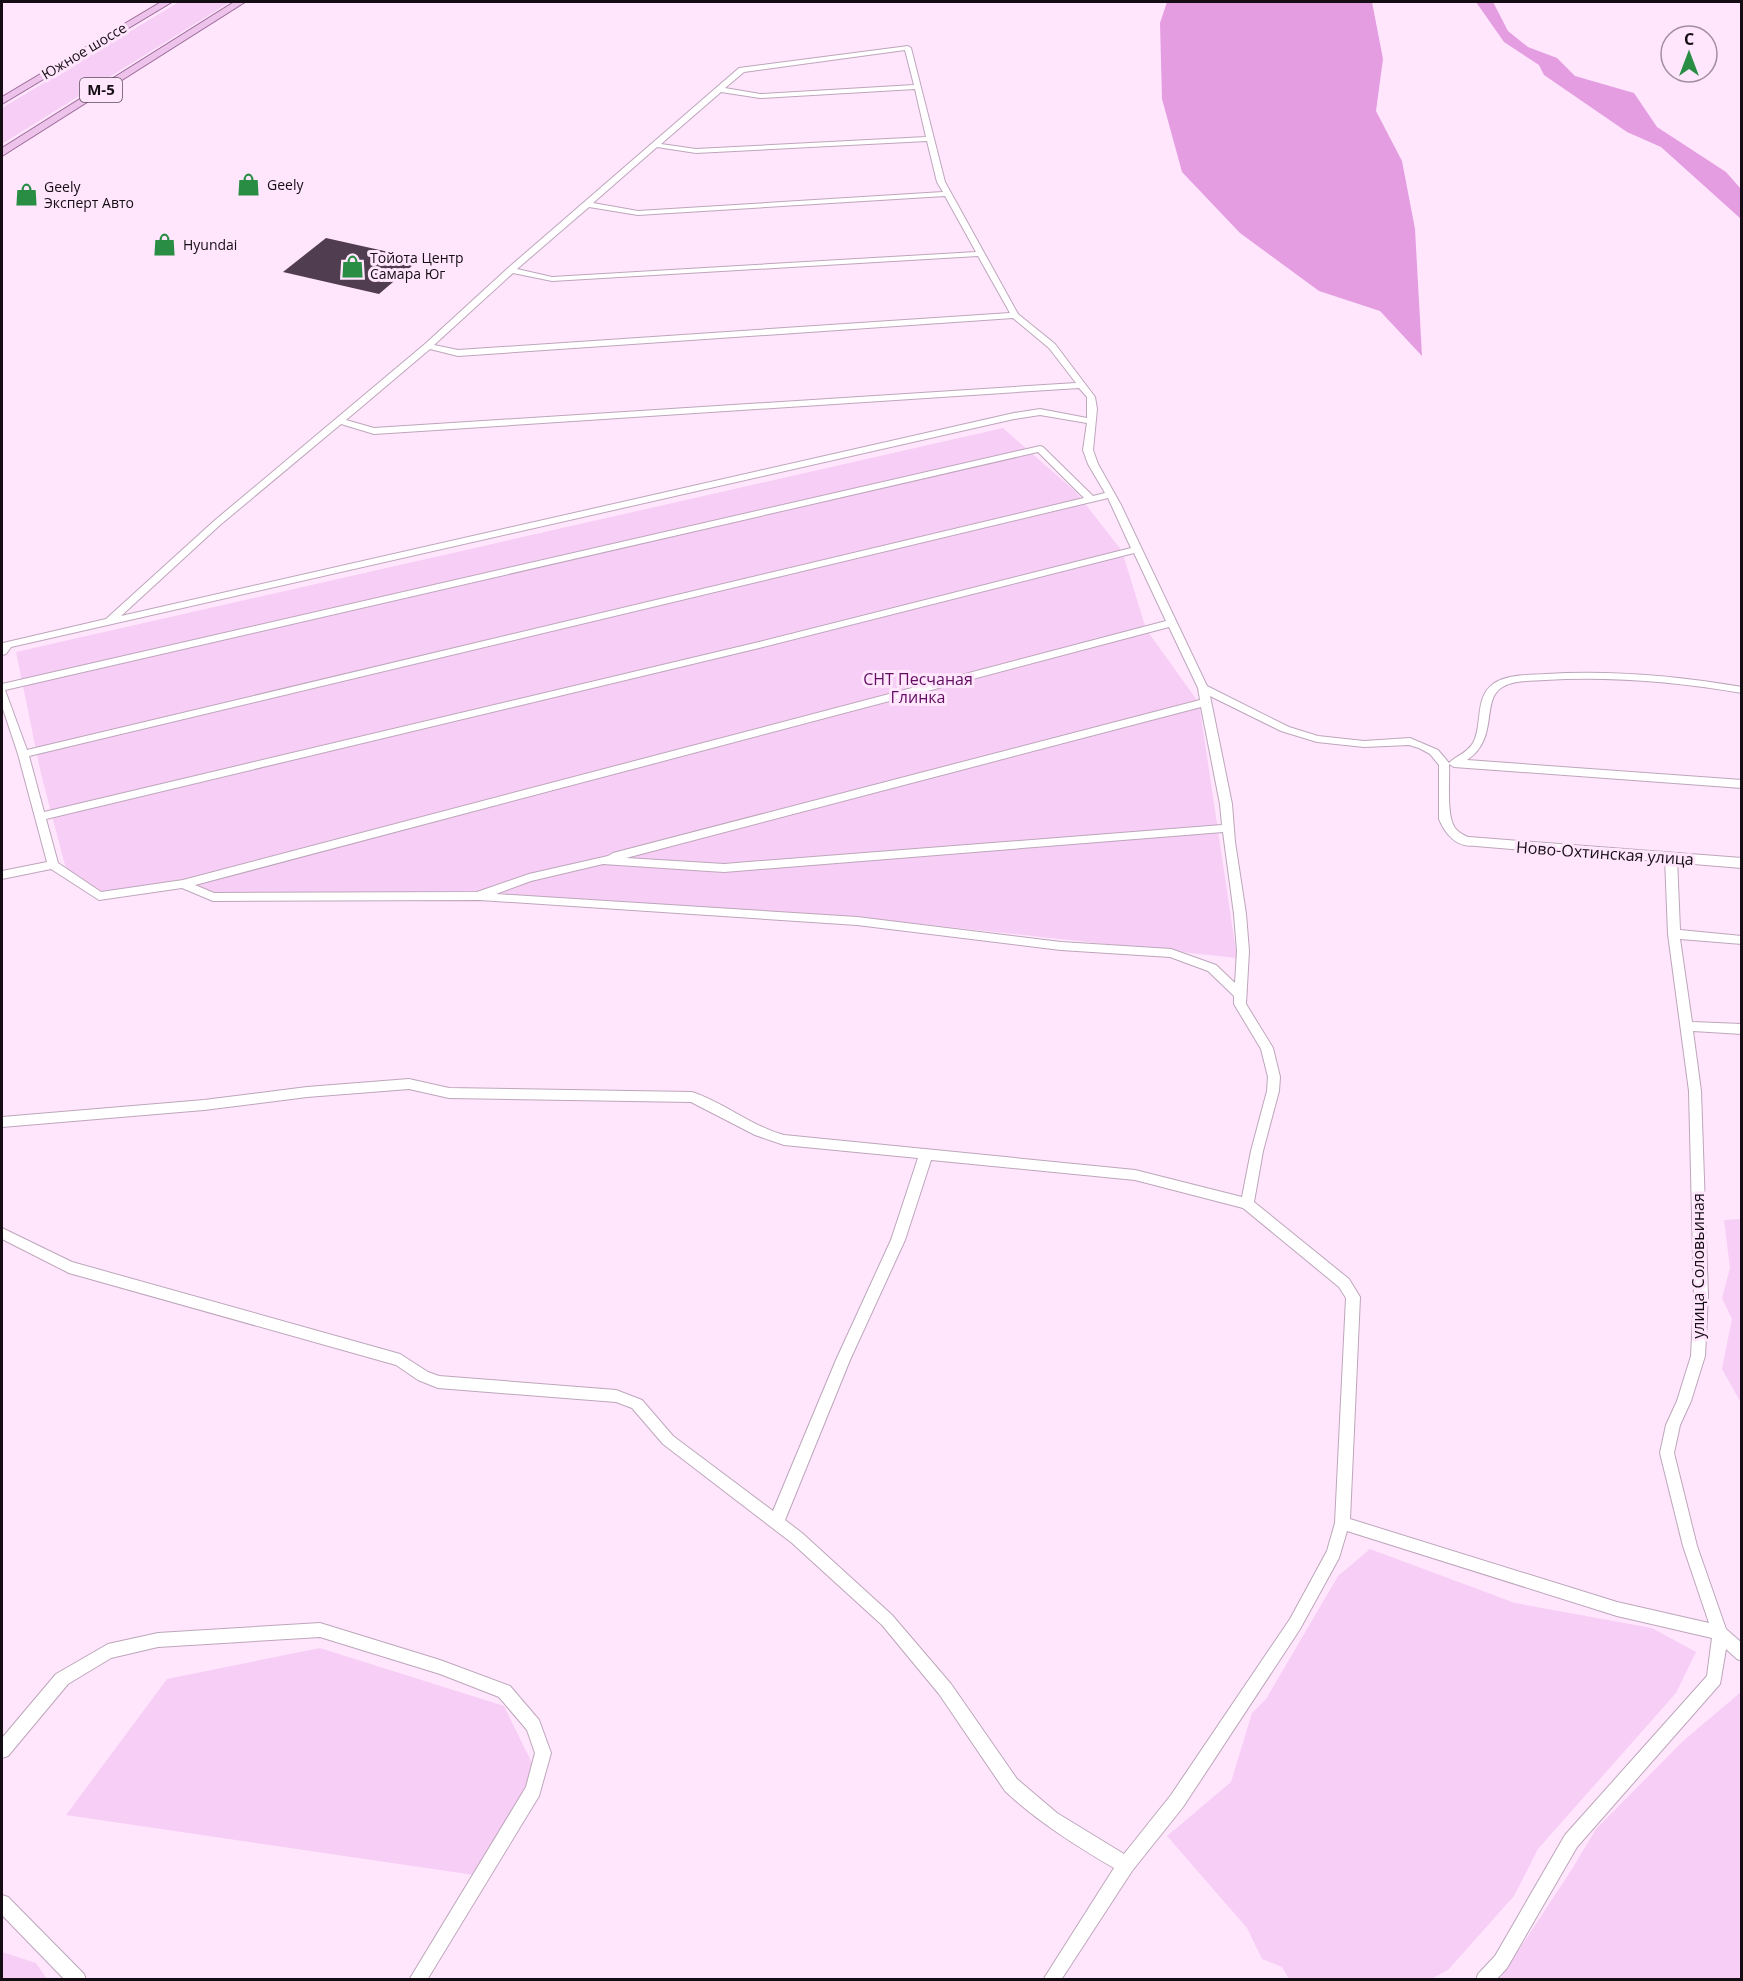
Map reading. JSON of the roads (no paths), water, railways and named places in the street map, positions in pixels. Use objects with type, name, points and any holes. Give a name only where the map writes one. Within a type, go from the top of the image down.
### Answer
[{"type":"main road","name":"Южное шоссе","points":[[2,101],[167,2]]},
{"type":"main road","name":"М-5","points":[[2,153],[240,2]]},
{"type":"street","points":[[110,621],[217,523],[428,346],[511,270],[742,70],[908,48],[941,182],[979,254],[1015,315],[1053,346],[1091,397],[1092,422],[1088,450],[1203,688],[1226,804],[1243,951],[1239,993],[1245,1016],[1267,1048],[1274,1077],[1274,1091],[1257,1151],[1246,1204]]},
{"type":"street","points":[[721,90],[760,96],[918,87]]},
{"type":"street","points":[[656,145],[696,151],[930,140]]},
{"type":"street","points":[[588,204],[638,213],[947,194]]},
{"type":"street","points":[[511,270],[552,279],[979,254]]},
{"type":"street","points":[[428,346],[458,353],[1015,315]]},
{"type":"street","points":[[341,421],[374,431],[1083,385]]},
{"type":"street","points":[[2,652],[7,645],[110,621],[1020,415],[1040,412],[1092,422]]},
{"type":"street","points":[[2,687],[1040,449],[1091,500]]},
{"type":"street","points":[[23,754],[1110,495]]},
{"type":"street","points":[[40,817],[759,645],[1137,549]]},
{"type":"street","points":[[2,692],[23,754],[53,865],[99,896],[183,884],[1171,623]]},
{"type":"street","points":[[1456,763],[1477,747],[1483,734],[1489,695],[1498,685],[1513,680],[1632,678],[1687,681],[1742,690]]},
{"type":"street","points":[[1203,688],[1285,729],[1329,740],[1364,744],[1410,741],[1434,752],[1444,764],[1445,819],[1453,834],[1469,842]]},
{"type":"street","points":[[478,896],[529,878],[1206,702]]},
{"type":"street","points":[[1444,764],[1456,763],[1742,784]]},
{"type":"street","points":[[603,860],[724,868],[1228,828]]},
{"type":"street","name":"Ново-Охтинская улица","points":[[1469,842],[1742,863]]},
{"type":"street","name":"улица Соловьиная","points":[[1671,858],[1674,934],[1695,1090],[1701,1296],[1698,1356],[1684,1401],[1673,1425],[1667,1454],[1690,1546],[1720,1633],[1742,1654]]},
{"type":"street","points":[[2,875],[53,865]]},
{"type":"street","points":[[183,884],[213,897],[478,896],[856,921],[1062,946],[1171,953],[1212,968],[1239,993]]},
{"type":"street","points":[[1674,934],[1742,940]]},
{"type":"street","points":[[1687,1026],[1742,1029]]},
{"type":"street","points":[[2,1122],[409,1084],[449,1093],[692,1097],[709,1103],[764,1136],[784,1140],[1135,1175],[1246,1204],[1344,1283],[1353,1297],[1342,1523],[1334,1553],[1295,1624],[1177,1801],[1126,1865],[1052,1980]]},
{"type":"street","points":[[776,1523],[843,1360],[898,1240],[926,1154]]},
{"type":"street","points":[[2,1233],[69,1267],[400,1360],[423,1376],[438,1382],[616,1396],[637,1404],[668,1440],[797,1538],[887,1620],[945,1689],[1011,1785],[1022,1797],[1077,1837],[1126,1865]]},
{"type":"street","points":[[1342,1523],[1617,1609],[1720,1633],[1714,1678],[1570,1841],[1501,1962],[1484,1980]]},
{"type":"street","points":[[2,1750],[62,1679],[108,1651],[158,1640],[320,1630],[440,1667],[504,1691],[533,1725],[543,1753],[533,1790],[417,1980]]},
{"type":"street","points":[[2,1903],[78,1980]]},
{"type":"place","name":"Geely","points":[[249,185]]},
{"type":"place","name":"Geely Эксперт Авто","points":[[26,195]]},
{"type":"place","name":"Hyundai","points":[[165,245]]},
{"type":"place","name":"Тойота Центр Самара Юг","points":[[352,266]]},
{"type":"park label","name":"СНТ Песчаная Глинка","points":[[918,688]]}]
